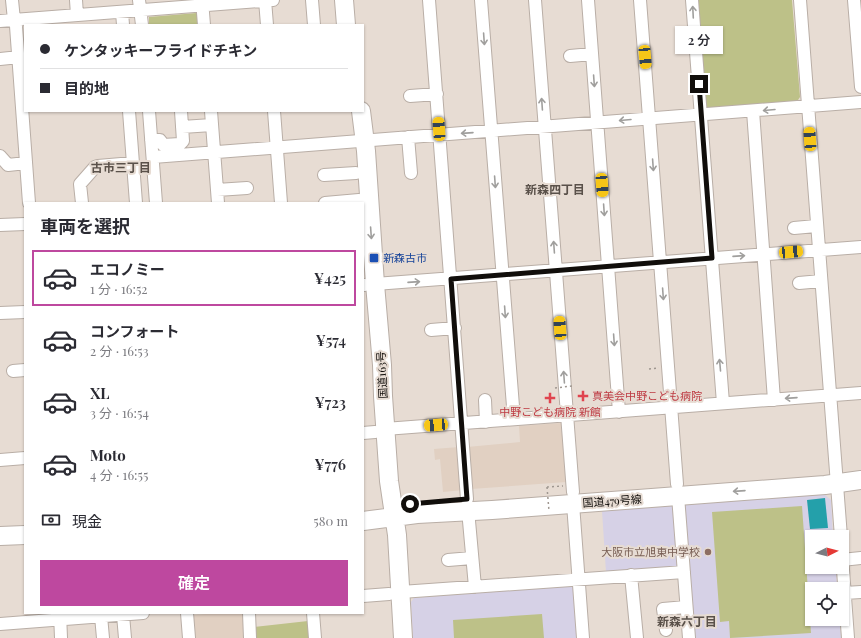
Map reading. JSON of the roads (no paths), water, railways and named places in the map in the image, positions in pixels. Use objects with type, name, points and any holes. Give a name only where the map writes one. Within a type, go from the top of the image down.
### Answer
[{"type":"highway","points":[[344,0],[346,24]]},
{"type":"highway","points":[[354,0],[356,24]]},
{"type":"highway","name":"国道163号","points":[[351,112],[359,141],[363,202]]},
{"type":"highway","name":"国道163号","points":[[359,202],[356,173],[361,112]]},
{"type":"highway","name":"国道163号","points":[[364,221],[368,285]]},
{"type":"highway","name":"国道163号","points":[[364,261],[382,365],[374,431],[388,512],[395,593],[403,638]]},
{"type":"highway","name":"国道479号線","points":[[364,509],[388,512],[570,494],[825,485],[836,478],[861,470]]},
{"type":"highway","name":"国道479号線","points":[[836,478],[861,480]]},
{"type":"highway","name":"国道479号線","points":[[364,521],[388,512]]},
{"type":"highway","points":[[0,536],[24,535]]},
{"type":"highway","points":[[0,546],[24,545]]},
{"type":"highway","name":"国道163号","points":[[392,638],[395,593]]},
{"type":"street","points":[[12,0],[19,57],[29,202]]},
{"type":"street","points":[[76,0],[77,15]]},
{"type":"street","points":[[265,0],[267,24]]},
{"type":"street","points":[[0,21],[122,12],[140,6],[273,0]]},
{"type":"street","points":[[312,0],[314,24]]},
{"type":"street","points":[[429,0],[475,587]]},
{"type":"street","points":[[481,0],[514,419]]},
{"type":"street","points":[[535,0],[567,416],[570,494],[579,579],[583,638]]},
{"type":"street","points":[[588,0],[619,412]]},
{"type":"street","points":[[640,0],[689,638]]},
{"type":"street","points":[[692,0],[723,403]]},
{"type":"street","points":[[854,0],[861,87]]},
{"type":"street","points":[[799,1],[840,530]]},
{"type":"street","points":[[202,3],[204,24]]},
{"type":"street","points":[[140,6],[142,24]]},
{"type":"street","points":[[122,12],[123,24]]},
{"type":"street","points":[[570,56],[592,54]]},
{"type":"street","points":[[0,59],[19,57]]},
{"type":"street","points":[[410,96],[437,94]]},
{"type":"street","points":[[151,140],[160,140],[163,145],[181,149],[214,152],[861,102]]},
{"type":"street","points":[[752,111],[774,400]]},
{"type":"street","points":[[130,112],[136,202]]},
{"type":"street","points":[[149,112],[156,202]]},
{"type":"street","points":[[181,112],[183,141],[181,149]]},
{"type":"street","points":[[211,112],[218,202]]},
{"type":"street","points":[[274,112],[281,202]]},
{"type":"street","points":[[182,128],[212,125]]},
{"type":"street","points":[[408,137],[412,173]]},
{"type":"street","points":[[152,157],[181,149]]},
{"type":"street","points":[[0,156],[8,165],[26,163]]},
{"type":"street","points":[[82,202],[80,184],[96,167],[133,163]]},
{"type":"street","points":[[324,176],[356,173]]},
{"type":"street","points":[[217,190],[247,188]]},
{"type":"street","points":[[0,225],[24,224]]},
{"type":"street","points":[[794,228],[816,226]]},
{"type":"street","points":[[368,285],[861,247]]},
{"type":"street","points":[[799,283],[820,281]]},
{"type":"street","points":[[0,313],[24,312]]},
{"type":"street","points":[[432,330],[454,328]]},
{"type":"street","points":[[374,431],[861,393]]},
{"type":"street","points":[[485,400],[486,422]]},
{"type":"street","points":[[0,460],[24,458]]},
{"type":"street","points":[[448,560],[472,558]]},
{"type":"street","points":[[849,559],[861,558]]},
{"type":"street","points":[[364,596],[684,572]]},
{"type":"street","points":[[631,575],[637,638]]},
{"type":"street","points":[[849,593],[861,592]]},
{"type":"street","points":[[666,630],[663,609],[686,607]]},
{"type":"street","points":[[0,624],[60,616],[101,616],[123,614],[125,638]]},
{"type":"street","points":[[187,614],[189,638]]},
{"type":"street","points":[[248,614],[250,638]]},
{"type":"street","points":[[313,614],[314,638]]},
{"type":"street","points":[[60,616],[61,638]]},
{"type":"street","points":[[101,616],[103,638]]},
{"type":"street","points":[[847,626],[848,638]]},
{"type":"water","points":[[825,498],[828,528],[810,529],[807,500]]},
{"type":"place","name":"新森古市","points":[[374,258]]},
{"type":"place","name":"真美会中野こども病院","points":[[583,396]]},
{"type":"place","name":"中野こども病院 新館","points":[[550,398]]},
{"type":"place","name":"大阪市立旭東中学校","points":[[708,552]]},
{"type":"district","name":"古市三丁目","points":[[121,168]]},
{"type":"district","name":"新森四丁目","points":[[555,190]]},
{"type":"district","name":"新森六丁目","points":[[687,622]]}]
